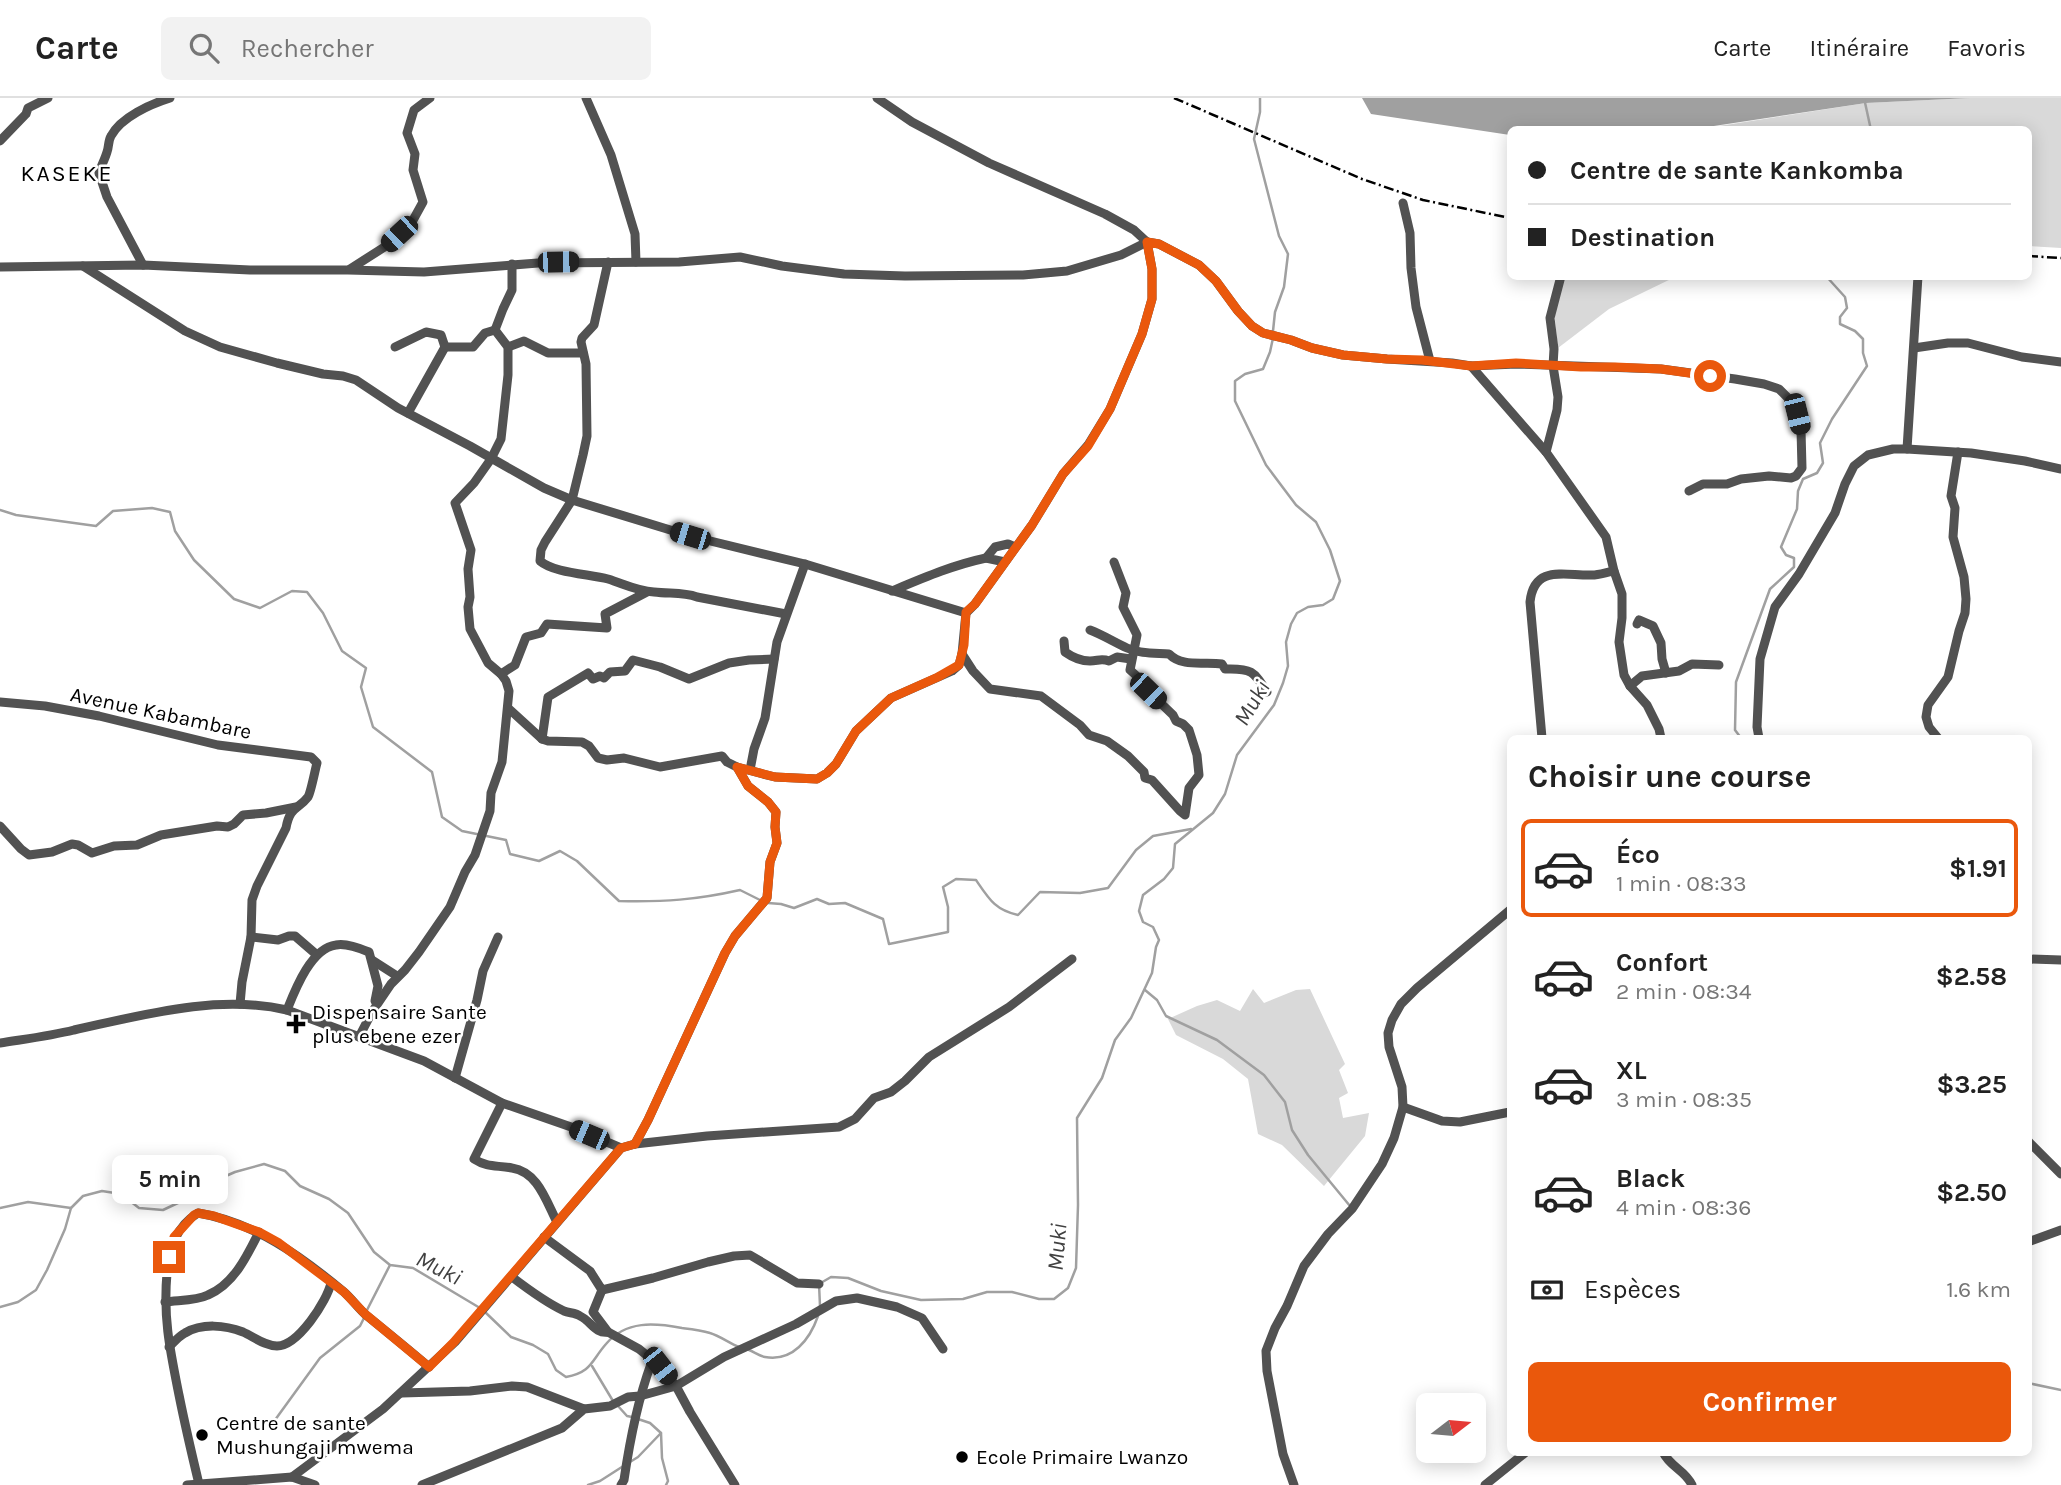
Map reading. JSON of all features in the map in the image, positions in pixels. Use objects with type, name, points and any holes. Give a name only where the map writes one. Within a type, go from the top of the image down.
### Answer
[{"type":"street","points":[[0,141],[26,114],[28,108],[48,98]]},
{"type":"street","points":[[142,265],[104,190],[99,173],[113,133],[134,114],[170,98]]},
{"type":"street","points":[[348,270],[386,246],[412,222],[422,202],[414,170],[415,154],[407,133],[414,110],[430,98]]},
{"type":"street","points":[[586,98],[611,155],[635,234],[636,262]]},
{"type":"street","points":[[877,98],[912,122],[989,163],[1105,214],[1134,230],[1147,242],[1159,244],[1199,265],[1216,281],[1252,326],[1263,333],[1343,355],[1471,366],[1516,363],[1661,369],[1764,384],[1779,389],[1791,401],[1801,430],[1802,467],[1796,476],[1769,476],[1727,484],[1703,484],[1689,491]]},
{"type":"street","points":[[1403,203],[1410,233],[1410,268],[1416,307],[1430,361]]},
{"type":"street","points":[[0,267],[142,265],[250,270],[424,272],[512,264],[680,262],[740,257],[782,266],[844,274],[1023,275],[1067,271],[1121,255],[1147,242]]},
{"type":"street","points":[[508,708],[542,739],[582,742],[589,746],[598,758],[607,760],[624,758],[660,768],[722,756],[737,767],[775,777],[821,777],[836,764],[856,731],[891,698],[952,671],[959,665],[966,612],[975,604],[1038,516],[1063,474],[1088,446],[1110,409],[1127,371],[1152,299],[1152,269],[1147,242]]},
{"type":"street","points":[[608,262],[594,325],[581,342],[586,364],[587,436],[572,500],[545,542],[540,561],[553,567],[609,579],[629,588],[685,593],[786,614]]},
{"type":"street","points":[[495,330],[512,290],[512,264]]},
{"type":"street","points":[[82,265],[186,331],[220,347],[356,380],[408,413],[544,488],[572,500],[690,536],[806,564],[966,612]]},
{"type":"street","points":[[1546,452],[1558,397],[1550,318],[1559,280]]},
{"type":"street","points":[[1907,449],[1918,280]]},
{"type":"street","points":[[359,1037],[372,1012],[397,976],[419,952],[450,907],[475,855],[490,811],[491,793],[502,762],[509,691],[501,674],[488,663],[470,629],[468,569],[471,550],[455,503],[471,489],[501,439],[509,376],[508,347],[495,330]]},
{"type":"street","points":[[445,347],[472,347],[485,333],[495,330]]},
{"type":"street","points":[[395,347],[426,332],[441,335],[445,347],[408,413]]},
{"type":"street","points":[[508,347],[524,341],[548,353],[583,353]]},
{"type":"street","points":[[1914,348],[1968,343],[2022,357],[2061,362]]},
{"type":"street","points":[[1471,366],[1546,452],[1606,537],[1622,594],[1619,642],[1624,675],[1647,705],[1660,735]]},
{"type":"street","points":[[1758,735],[1760,659],[1775,607],[1835,513],[1854,466],[1868,455],[1893,449],[1907,449],[1958,452],[2025,461],[2061,470]]},
{"type":"street","points":[[1936,735],[1926,717],[1928,705],[1948,677],[1965,613],[1964,577],[1953,537],[1955,508],[1951,496],[1958,452]]},
{"type":"street","points":[[985,558],[995,547],[1008,544],[1015,547]]},
{"type":"street","points":[[892,591],[945,569],[985,558],[1005,562]]},
{"type":"street","points":[[962,654],[990,688],[1041,696],[1089,735],[1107,741],[1128,756],[1144,772],[1145,778],[1152,780],[1185,815],[1189,788],[1199,775],[1197,755],[1189,730],[1176,721],[1130,670],[1137,635],[1123,607],[1126,593],[1114,562]]},
{"type":"street","points":[[750,770],[765,718],[777,642],[806,564]]},
{"type":"street","points":[[1542,735],[1530,602],[1532,588],[1540,579],[1550,575],[1592,575],[1614,571]]},
{"type":"street","points":[[501,674],[515,665],[526,637],[541,633],[547,624],[607,628],[606,614],[648,591]]},
{"type":"street","points":[[1637,624],[1639,620],[1653,626],[1661,643],[1666,673]]},
{"type":"street","points":[[1090,630],[1108,636],[1133,655]]},
{"type":"street","points":[[1064,641],[1065,652],[1074,658],[1089,661],[1109,661],[1133,655],[1169,654],[1174,659],[1201,665],[1211,662],[1222,664],[1225,669],[1240,669],[1256,675],[1267,692]]},
{"type":"street","points":[[542,739],[548,697],[588,673],[593,679],[600,676],[604,678],[610,672],[625,671],[632,660],[660,667],[689,679],[729,663],[774,659]]},
{"type":"street","points":[[1630,686],[1643,676],[1679,671],[1692,664],[1719,665]]},
{"type":"street","name":"Avenue Kabambare","points":[[0,702],[45,706],[99,716],[218,746],[315,759],[317,764],[311,790],[308,797],[296,807]]},
{"type":"street","points":[[635,1144],[725,953],[735,936],[767,898],[770,862],[777,843],[776,812],[748,786],[737,767]]},
{"type":"street","points":[[0,826],[29,855],[52,852],[72,844],[92,853],[114,846],[137,845],[161,835],[228,827],[243,816],[296,807]]},
{"type":"street","points":[[240,1004],[251,937],[251,908],[257,886],[286,828],[288,818],[296,807]]},
{"type":"street","points":[[1294,1485],[1283,1454],[1275,1417],[1266,1351],[1304,1266],[1328,1234],[1352,1209],[1382,1164],[1394,1138],[1403,1107],[1402,1087],[1389,1047],[1388,1033],[1392,1020],[1401,1004],[1417,988],[1507,913]]},
{"type":"street","points":[[251,937],[278,940],[295,936],[317,955]]},
{"type":"street","points":[[454,1078],[483,971],[498,937]]},
{"type":"street","points":[[287,1010],[302,976],[317,955],[327,947],[337,944],[358,947],[369,952],[378,986],[372,1012]]},
{"type":"street","points":[[292,1476],[402,1393],[429,1367],[512,1277],[621,1148],[706,1136],[839,1127],[855,1119],[874,1098],[891,1092],[929,1057],[1018,1001],[1072,959]]},
{"type":"street","points":[[2032,959],[2061,960]]},
{"type":"street","points":[[372,960],[397,976]]},
{"type":"street","points":[[0,1043],[208,1006],[268,1006],[287,1010],[424,1061],[502,1103],[621,1148]]},
{"type":"street","points":[[502,1103],[474,1159],[485,1166],[515,1168],[536,1180],[557,1222]]},
{"type":"street","points":[[1403,1107],[1442,1121],[1460,1122],[1507,1113]]},
{"type":"street","points":[[2032,1145],[2061,1174]]},
{"type":"street","points":[[205,1484],[169,1347],[164,1302],[172,1244],[178,1231],[194,1215],[198,1213],[214,1216],[259,1232],[296,1255],[344,1292],[365,1314],[429,1367]]},
{"type":"street","points":[[2032,1241],[2061,1230]]},
{"type":"street","points":[[164,1302],[206,1296],[222,1287],[243,1263],[259,1232]]},
{"type":"street","points":[[544,1237],[590,1272],[602,1290]]},
{"type":"street","points":[[602,1290],[721,1259],[750,1255],[797,1283],[819,1284]]},
{"type":"street","points":[[512,1277],[538,1297],[581,1316],[598,1331],[622,1338],[655,1361],[676,1386],[735,1485]]},
{"type":"street","points":[[169,1347],[185,1333],[208,1326],[222,1326],[274,1347],[283,1346],[314,1317],[328,1295],[331,1283]]},
{"type":"street","points":[[581,1316],[593,1312],[602,1290]]},
{"type":"street","points":[[402,1393],[520,1387],[545,1393],[584,1409],[610,1406],[628,1397],[676,1386],[724,1357],[796,1324],[836,1301],[857,1298],[897,1307],[922,1318],[943,1349]]},
{"type":"street","points":[[593,1312],[608,1332]]},
{"type":"street","points":[[621,1485],[640,1396],[651,1364],[655,1361]]},
{"type":"street","points":[[422,1485],[562,1428],[584,1409]]},
{"type":"street","points":[[1485,1485],[1521,1456]]},
{"type":"street","points":[[1667,1456],[1671,1463],[1688,1475],[1692,1485]]},
{"type":"street","points":[[187,1485],[292,1476],[315,1485]]},
{"type":"shaded area","points":[[1362,98],[1970,98],[1866,103],[1714,126],[1507,126],[1507,135],[1371,114]]},
{"type":"shaded area","points":[[1970,98],[2061,98],[2061,248],[2032,246],[2032,126],[1719,126],[1866,103]]},
{"type":"shaded area","points":[[1562,280],[1669,280],[1609,309],[1558,348],[1554,311]]},
{"type":"shaded area","points":[[1253,989],[1264,1003],[1296,990],[1310,989],[1345,1064],[1339,1070],[1348,1093],[1339,1098],[1343,1118],[1369,1113],[1365,1136],[1324,1186],[1282,1145],[1258,1134],[1248,1079],[1223,1059],[1176,1035],[1168,1019],[1217,1000],[1240,1011]]},
{"type":"waterway","name":"Muki","points":[[1260,98],[1254,139],[1279,236],[1288,254],[1284,287],[1275,312],[1273,331]]},
{"type":"waterway","points":[[1864,98],[1870,126]]},
{"type":"waterway","points":[[1739,735],[1735,730],[1736,682],[1770,589],[1794,567],[1794,558],[1786,555],[1781,547],[1797,509],[1798,491],[1803,479],[1817,473],[1823,463],[1820,443],[1832,419],[1867,366],[1863,339],[1855,331],[1840,324],[1840,317],[1847,308],[1845,297],[1830,280]]},
{"type":"waterway","name":"Muki","points":[[820,1306],[819,1284],[831,1277],[848,1278],[881,1291],[921,1300],[963,1299],[987,1292],[1012,1292],[1039,1299],[1054,1299],[1068,1288],[1076,1268],[1077,1118],[1102,1078],[1115,1040],[1131,1018],[1152,973],[1159,940],[1153,927],[1143,922],[1139,911],[1143,895],[1164,879],[1173,868],[1175,844],[1213,813],[1225,794],[1237,755],[1274,705],[1288,666],[1286,642],[1297,613],[1333,599],[1340,581],[1330,550],[1316,522],[1296,505],[1266,465],[1235,401],[1235,381],[1245,374],[1263,369],[1273,338]]},
{"type":"waterway","points":[[0,510],[16,515],[96,526],[113,511],[152,508],[170,512],[175,531],[194,560],[234,599],[260,608],[292,591],[307,592],[323,613],[342,651],[366,668],[361,687],[373,727],[432,772],[442,817],[462,831],[506,840],[510,854],[539,861],[560,851],[577,861],[619,901],[680,900],[740,890],[762,901]]},
{"type":"waterway","points":[[768,903],[794,908],[817,899],[829,904],[845,903],[883,919],[889,944],[948,932],[948,907],[943,887],[956,879],[976,880],[998,907],[1018,915],[1040,892],[1080,893],[1108,888],[1136,850],[1153,836],[1191,829]]},
{"type":"waterway","points":[[1145,990],[1157,1000],[1166,1016],[1217,1040],[1264,1075],[1285,1102],[1292,1130],[1308,1155],[1350,1206]]},
{"type":"waterway","name":"Muki","points":[[0,1307],[18,1302],[36,1290],[65,1229],[71,1208],[83,1196],[102,1191],[121,1194],[139,1208],[163,1210],[203,1186],[235,1172],[264,1164],[285,1171],[300,1186],[329,1199],[348,1213],[374,1252],[390,1265],[413,1268],[480,1308]]},
{"type":"waterway","points":[[0,1208],[28,1202],[71,1208]]},
{"type":"waterway","points":[[366,1312],[390,1265]]},
{"type":"waterway","name":"Muki","points":[[485,1312],[511,1337],[548,1354],[556,1370],[566,1377],[586,1369],[614,1336],[641,1325],[703,1331],[739,1347]]},
{"type":"waterway","name":"Muki","points":[[749,1350],[763,1356],[784,1356],[805,1340],[818,1316]]},
{"type":"waterway","points":[[275,1420],[320,1358],[360,1326],[364,1318]]},
{"type":"waterway","points":[[592,1366],[613,1401]]},
{"type":"waterway","points":[[2032,1384],[2061,1390]]},
{"type":"waterway","points":[[618,1406],[627,1416],[632,1417]]},
{"type":"waterway","points":[[638,1419],[650,1423],[661,1433],[662,1458],[668,1481],[666,1485]]},
{"type":"waterway","points":[[630,1462],[661,1433]]},
{"type":"waterway","points":[[588,1485],[600,1481],[625,1465]]},
{"type":"railway","points":[[1174,98],[1362,179],[1423,200],[1507,217]]},
{"type":"railway","points":[[2032,256],[2061,258]]},
{"type":"place","name":"Dispensaire Sante plus ebene ezer","points":[[296,1024]]},
{"type":"place","name":"Centre de sante Mushungaji mwema","points":[[202,1435]]},
{"type":"place","name":"Ecole Primaire Lwanzo","points":[[962,1457]]},
{"type":"district","name":"KASEKE","points":[[67,173]]},
{"type":"route","points":[[169,1257],[174,1237],[194,1215],[198,1213],[214,1216],[259,1232],[279,1243],[344,1292],[365,1314],[429,1367],[454,1342],[621,1148],[635,1144],[660,1096],[725,953],[735,936],[767,898],[770,862],[778,838],[775,827],[776,812],[775,808],[748,786],[737,767],[775,777],[817,779],[836,764],[856,731],[891,698],[952,671],[959,665],[964,645],[966,612],[975,604],[1032,525],[1063,474],[1088,446],[1110,409],[1127,371],[1152,299],[1152,269],[1147,242],[1176,251],[1199,265],[1216,281],[1252,326],[1263,333],[1312,348],[1343,355],[1471,366],[1516,363],[1615,367],[1661,369],[1710,376]]}]
